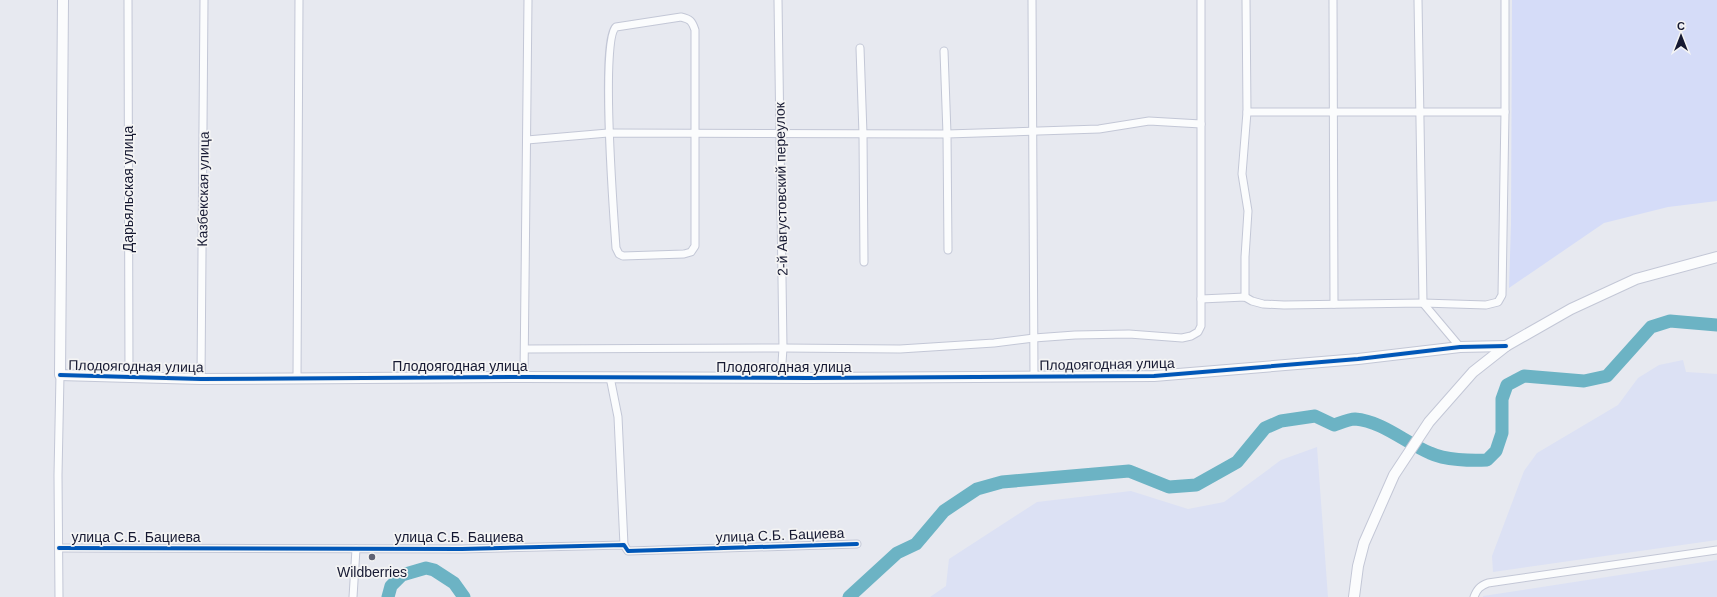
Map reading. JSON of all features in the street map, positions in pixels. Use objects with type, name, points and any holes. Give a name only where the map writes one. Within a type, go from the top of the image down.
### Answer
[{"type":"street","name":"Плодоягодная улица","points":[[59,597],[58,475],[63,0]]},
{"type":"street","name":"Дарьяльская улица","points":[[128,0],[129,378]]},
{"type":"street","name":"Казбекская улица","points":[[201,379],[204,0]]},
{"type":"street","points":[[297,378],[299,0]]},
{"type":"street","points":[[524,377],[528,0]]},
{"type":"street","name":"2-й Августовский переулок","points":[[778,0],[781,134],[782,378]]},
{"type":"street","points":[[1032,0],[1034,377]]},
{"type":"street","points":[[524,349],[900,349],[994,343],[1034,338],[1129,334],[1182,338],[1191,336],[1198,332],[1200,326],[1201,299],[1201,0]]},
{"type":"street","points":[[1245,297],[1245,257],[1248,211],[1242,174],[1247,112],[1246,0]]},
{"type":"street","points":[[1333,0],[1334,304]]},
{"type":"street","points":[[1418,0],[1423,303],[1460,347]]},
{"type":"street","points":[[1201,299],[1245,297],[1263,304],[1423,303],[1486,305],[1498,302],[1502,295],[1505,0]]},
{"type":"street","points":[[681,16],[689,18],[693,22],[695,30],[695,246],[691,252],[684,254],[623,256],[619,254],[616,248],[608,133],[609,70],[613,29],[616,27],[681,16]]},
{"type":"street","points":[[860,48],[863,134],[864,262]]},
{"type":"street","points":[[944,51],[947,134],[948,250]]},
{"type":"street","points":[[1247,112],[1505,112]]},
{"type":"street","points":[[527,140],[608,133],[947,134],[1112,128],[1149,121],[1201,124]]},
{"type":"street","points":[[1354,597],[1358,566],[1364,543],[1394,475],[1429,422],[1473,372],[1506,346],[1571,309],[1636,279],[1717,257]]},
{"type":"street","name":"Плодоягодная улица","points":[[60,375],[201,379],[1154,376],[1358,359],[1460,347],[1506,346]]},
{"type":"street","points":[[610,377],[618,417],[624,545]]},
{"type":"street","name":"улица С.Б. Бациева","points":[[59,548],[356,549],[624,545],[628,551],[856,544]]},
{"type":"street","points":[[353,597],[356,549]]},
{"type":"street","points":[[1474,597],[1476,590],[1482,585],[1488,583],[1717,550]]},
{"type":"shaded area","points":[[1512,0],[1717,0],[1717,201],[1668,207],[1604,223],[1509,288],[1511,224]]},
{"type":"shaded area","points":[[1683,360],[1686,372],[1717,374],[1717,540],[1493,572],[1492,556],[1524,471],[1537,453],[1618,405],[1638,378],[1659,365]]},
{"type":"shaded area","points":[[1317,447],[1328,597],[930,597],[946,586],[949,559],[1037,502],[1131,491],[1188,509],[1224,502],[1281,460]]},
{"type":"shaded area","points":[[1717,560],[1717,597],[1483,597],[1483,596]]},
{"type":"waterway","points":[[849,597],[897,553],[916,544],[944,511],[977,489],[1002,482],[1129,471],[1169,487],[1196,485],[1237,462],[1265,428],[1281,421],[1315,416],[1334,425],[1347,420],[1355,419],[1375,424],[1421,449],[1450,459],[1487,460],[1496,451],[1502,433],[1502,399],[1507,385],[1524,376],[1584,381],[1607,376],[1651,327],[1670,321],[1717,325]]},
{"type":"waterway","points":[[388,597],[391,586],[402,575],[426,568],[434,570],[454,583],[464,597]]},
{"type":"cycle path","points":[[60,375],[201,379],[1154,376],[1358,359],[1460,347],[1506,346]]},
{"type":"cycle path","points":[[59,548],[462,549],[624,545],[628,551],[857,544]]},
{"type":"place","name":"Wildberries","points":[[372,557]]}]
